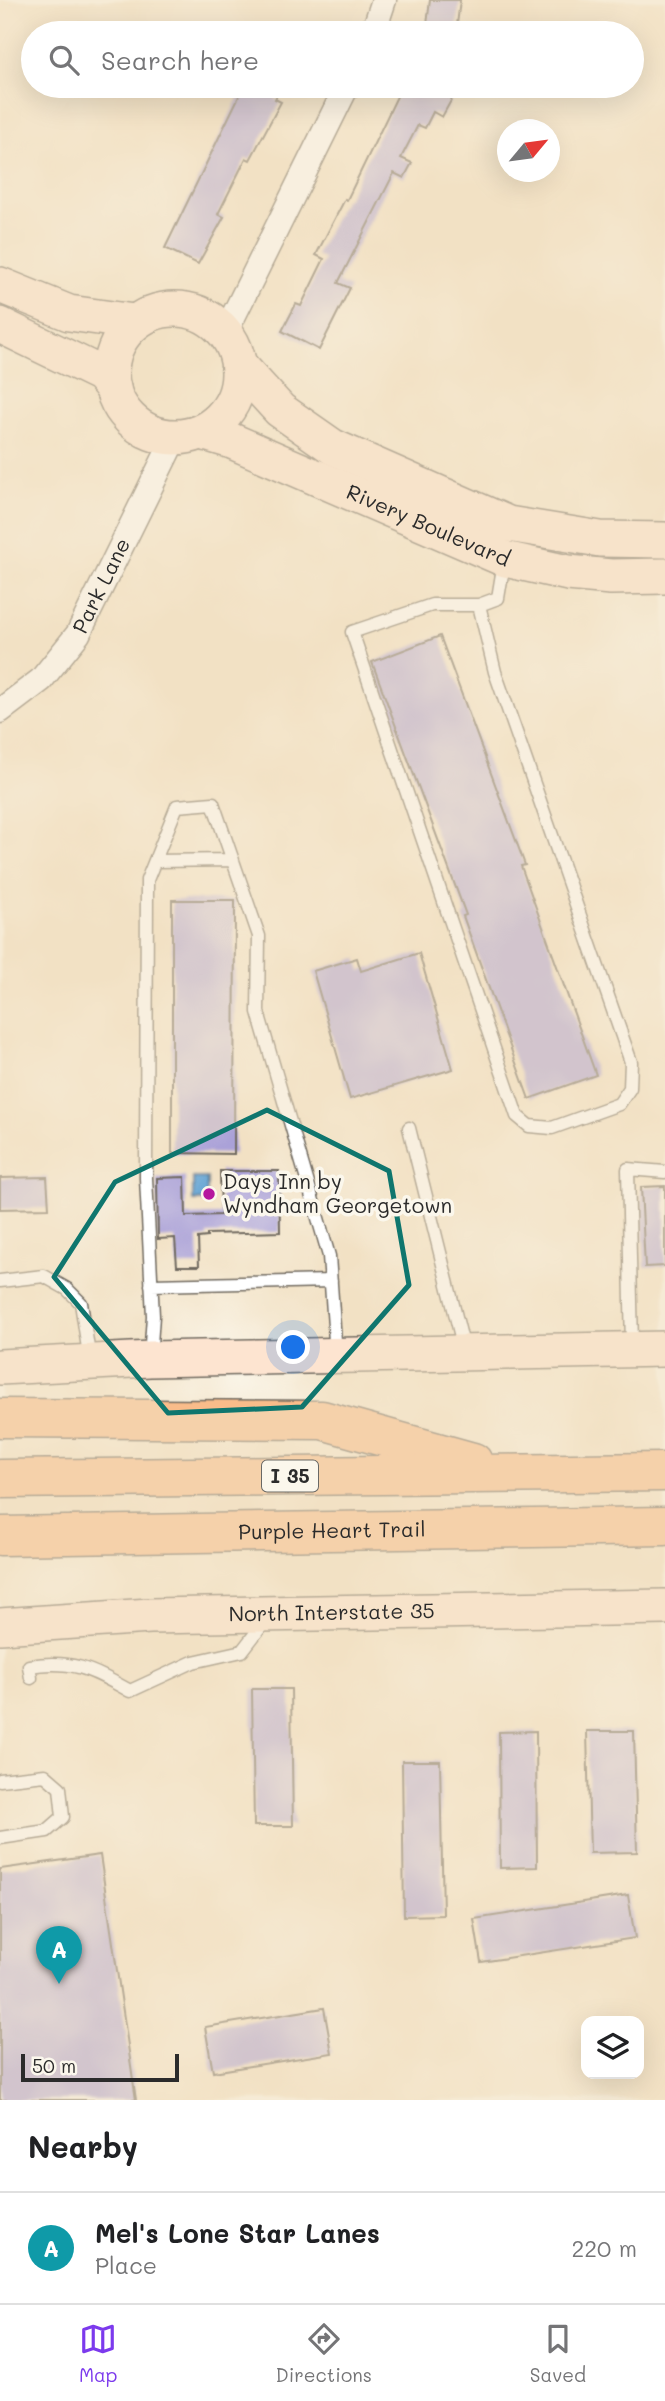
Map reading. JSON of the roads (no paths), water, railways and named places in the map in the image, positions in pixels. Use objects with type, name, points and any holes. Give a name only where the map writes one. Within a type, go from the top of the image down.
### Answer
[{"type":"highway","points":[[0,1418],[322,1420],[519,1474]]},
{"type":"highway","name":"I 35","points":[[0,1479],[665,1472]]},
{"type":"highway","name":"Purple Heart Trail","points":[[0,1535],[665,1526]]},
{"type":"street","points":[[377,21],[384,0]]},
{"type":"street","points":[[225,333],[341,98]]},
{"type":"street","points":[[0,285],[69,313],[134,322],[161,311],[179,309],[206,318],[225,333],[234,348],[239,365],[235,397],[228,410],[188,434],[144,429],[130,419],[113,388],[101,374],[0,325]]},
{"type":"street","points":[[113,388],[111,374],[116,349],[134,322]]},
{"type":"street","name":"Rivery Boulevard","points":[[239,365],[280,410],[333,447],[508,524],[600,540],[665,540]]},
{"type":"street","name":"Rivery Boulevard","points":[[188,434],[232,441],[505,559],[600,576],[665,576]]},
{"type":"street","name":"Park Lane","points":[[0,712],[41,680],[78,634],[188,434]]},
{"type":"street","points":[[505,559],[508,524]]},
{"type":"street","points":[[0,1367],[150,1359],[649,1350]]},
{"type":"street","name":"North Interstate 35","points":[[0,1626],[150,1616],[665,1607]]},
{"type":"lane","points":[[479,605],[495,672],[631,1062],[630,1088],[619,1104],[551,1128],[529,1126],[516,1116],[352,632],[432,605],[479,605],[498,598],[505,559]]},
{"type":"lane","points":[[150,1359],[151,1285],[146,1178],[147,880],[177,806],[213,803],[260,936],[258,1012],[329,1256],[336,1355]]},
{"type":"lane","points":[[155,861],[233,860]]},
{"type":"lane","points":[[409,1128],[465,1353]]},
{"type":"lane","points":[[649,1350],[628,1169],[665,1172]]},
{"type":"lane","points":[[0,1281],[44,1276],[67,1290],[81,1303],[91,1363]]},
{"type":"lane","points":[[151,1285],[331,1281]]},
{"type":"lane","points":[[32,1678],[29,1666],[58,1662],[94,1671],[130,1692],[193,1662],[242,1651],[270,1614]]},
{"type":"lane","points":[[0,1780],[45,1775],[60,1788],[63,1817],[47,1831],[0,1838]]},
{"type":"water","points":[[193,1178],[207,1178],[207,1201],[193,1201]]},
{"type":"place","name":"Days Inn by Wyndham Georgetown","points":[[209,1194]]},
{"type":"place","name":"Mel's Lone Star Lanes","points":[[59,1984]]}]
